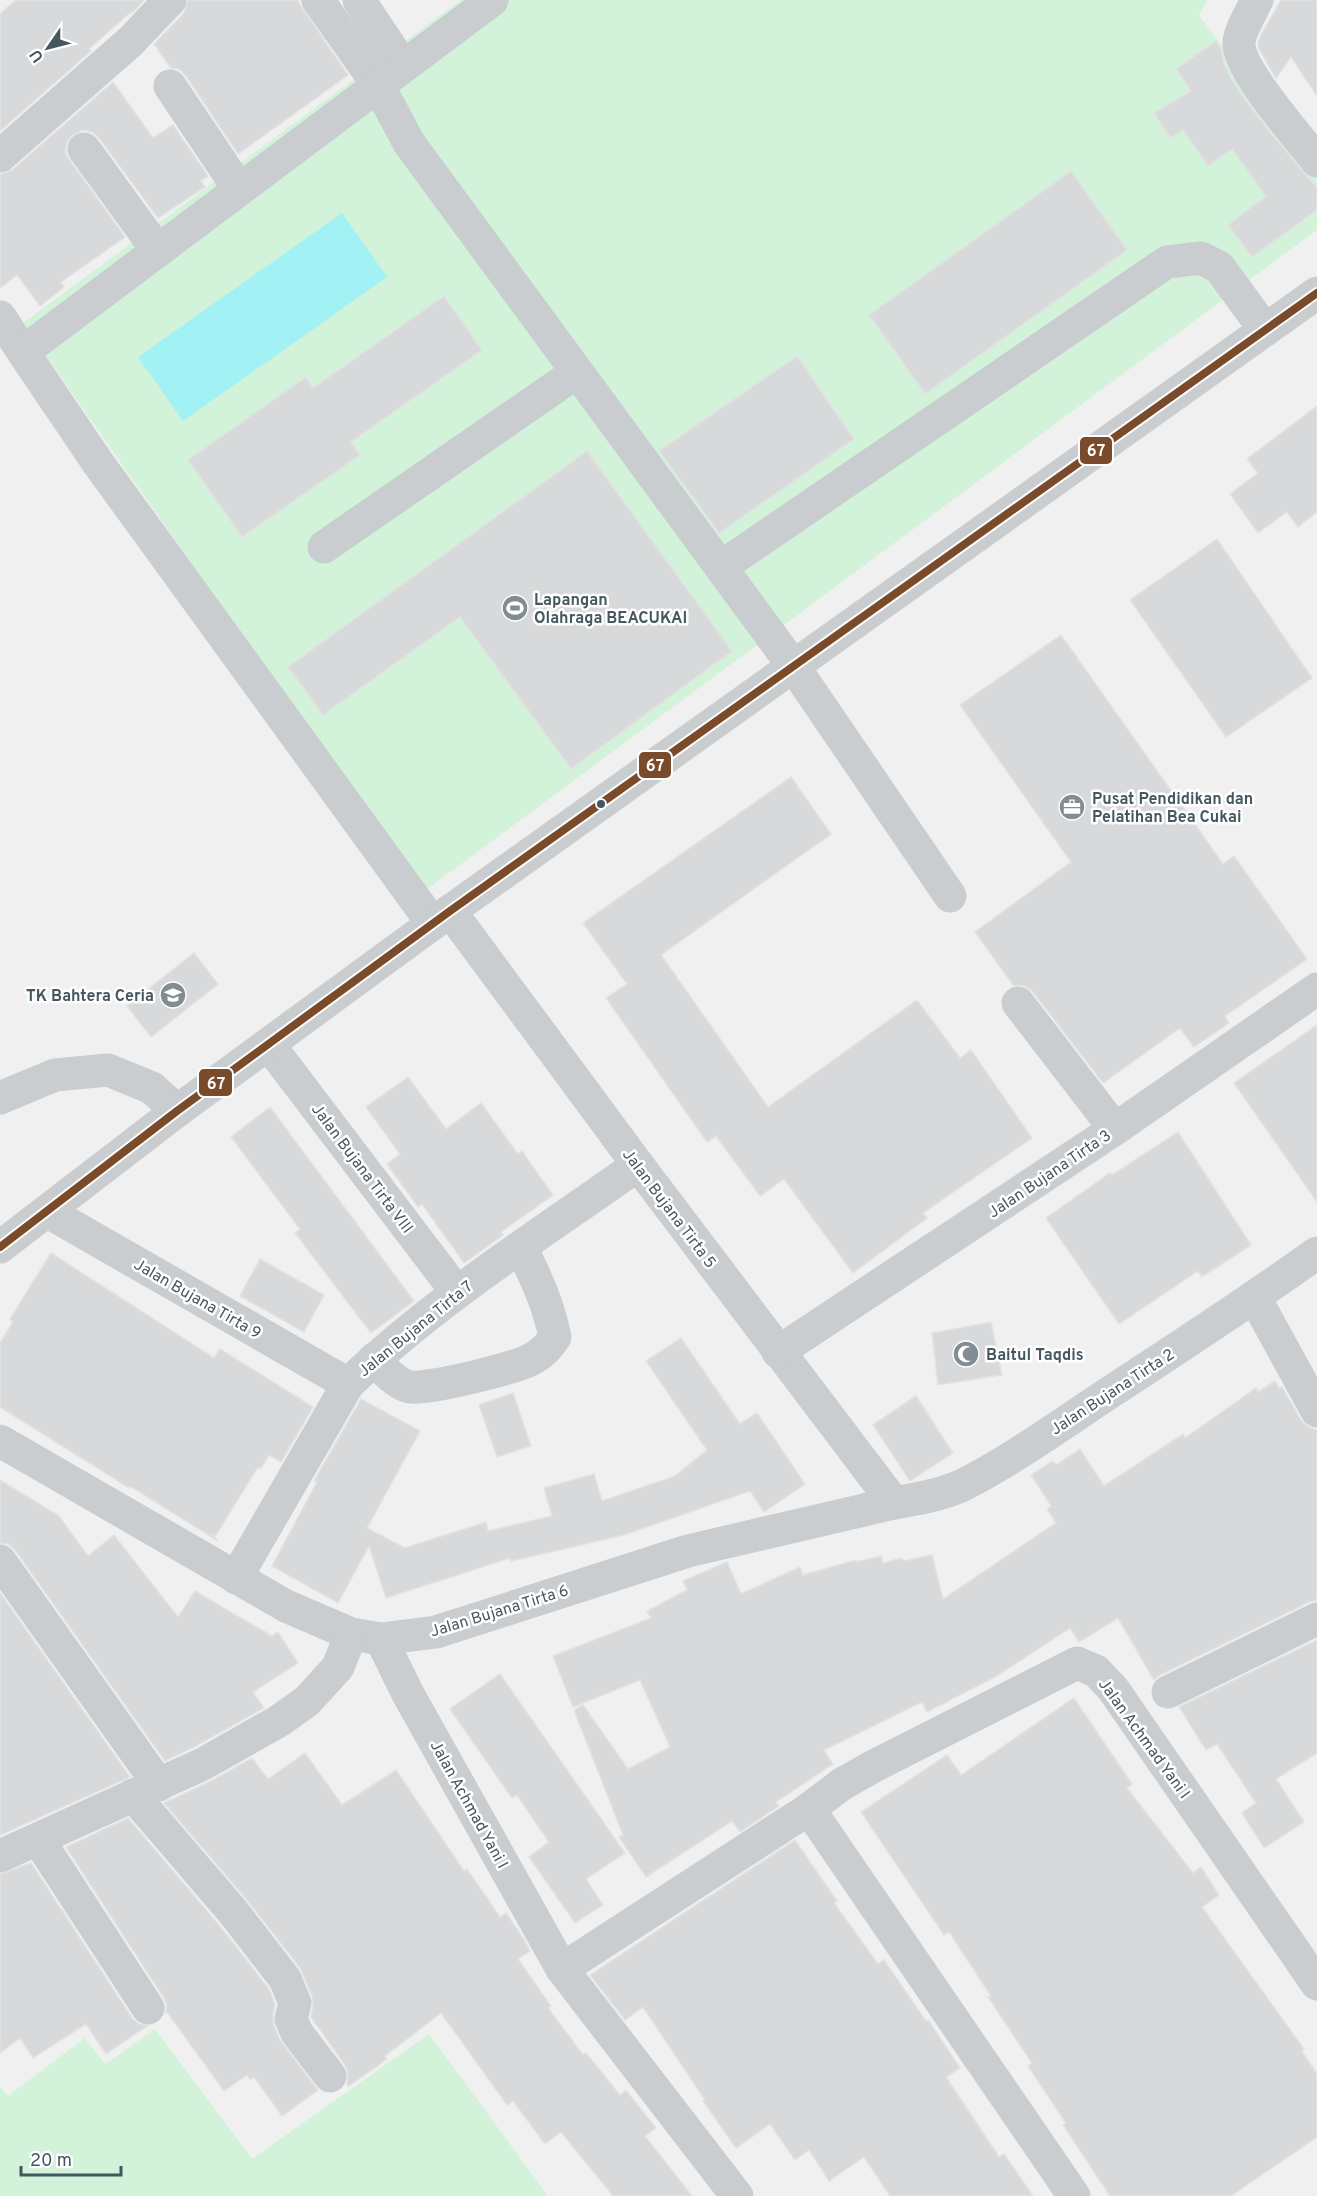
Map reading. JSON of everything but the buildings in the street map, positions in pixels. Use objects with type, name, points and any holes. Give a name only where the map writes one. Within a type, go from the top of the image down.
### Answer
[{"type":"street","points":[[0,156],[131,41],[170,0]]},
{"type":"street","points":[[318,0],[390,76]]},
{"type":"street","points":[[359,0],[390,76],[409,143],[794,667],[950,896]]},
{"type":"street","points":[[24,352],[492,0]]},
{"type":"street","points":[[1257,0],[1239,41],[1242,59],[1252,78],[1317,161]]},
{"type":"street","points":[[170,86],[239,189]]},
{"type":"street","points":[[84,149],[158,251]]},
{"type":"street","points":[[721,567],[1167,262],[1201,258],[1219,267],[1264,330]]},
{"type":"street","points":[[0,1247],[177,1111],[441,917],[1317,292]]},
{"type":"street","name":"Jalan Bujana Tirta 5","points":[[0,317],[98,464],[441,917],[638,1165],[894,1503]]},
{"type":"street","points":[[324,547],[577,372]]},
{"type":"street","name":"Jalan Bujana Tirta 3","points":[[778,1352],[1115,1129],[1317,989]]},
{"type":"street","points":[[1018,1003],[1115,1129]]},
{"type":"street","name":"Jalan Bujana Tirta VIII","points":[[269,1045],[456,1291]]},
{"type":"street","points":[[0,1098],[55,1075],[108,1070],[152,1088],[177,1111]]},
{"type":"street","name":"Jalan Bujana Tirta 7","points":[[236,1578],[348,1384],[374,1359],[456,1291],[638,1165]]},
{"type":"street","name":"Jalan Bujana Tirta 9","points":[[48,1212],[348,1384]]},
{"type":"street","points":[[374,1359],[388,1374],[409,1387],[428,1386],[475,1376],[530,1360],[546,1350],[555,1337],[552,1323],[543,1290],[521,1247]]},
{"type":"street","name":"Jalan Bujana Tirta 2","points":[[894,1503],[926,1498],[960,1486],[1013,1455],[1255,1298],[1317,1253]]},
{"type":"street","points":[[1255,1298],[1317,1411]]},
{"type":"street","points":[[0,1441],[286,1606],[366,1636],[307,1701],[279,1721],[227,1751],[146,1790],[13,1843],[148,2008]]},
{"type":"street","name":"Jalan Bujana Tirta 6","points":[[366,1636],[436,1632],[688,1551],[894,1503]]},
{"type":"street","points":[[0,1561],[146,1790],[234,1913],[285,1979],[295,2003],[291,2019],[297,2033],[330,2076]]},
{"type":"street","points":[[1168,1692],[1317,1619]]},
{"type":"street","name":"Jalan Achmad Yani I","points":[[366,1636],[408,1694],[562,1969],[737,2196]]},
{"type":"street","name":"Jalan Achmad Yani I","points":[[562,1969],[809,1809],[842,1784],[1077,1663],[1096,1671],[1113,1689],[1317,1984]]},
{"type":"street","points":[[809,1809],[1074,2196]]},
{"type":"green space","name":"Lapangan Olahraga BEACUKAI","points":[[461,0],[1207,0],[1199,15],[1317,175],[1317,230],[422,893],[23,323]]},
{"type":"green space","points":[[155,2029],[252,2159],[429,2034],[548,2196],[0,2196],[0,2086],[8,2096],[85,2038],[105,2064]]},
{"type":"water","points":[[342,213],[387,277],[183,421],[138,357]]},
{"type":"transit line","name":"67","points":[[0,1247],[177,1111],[450,911],[1317,293]]},
{"type":"place","name":"Lapangan Olahraga BEACUKAI","points":[[515,608]]},
{"type":"place","name":"Pusat Pendidikan dan Pelatihan Bea Cukai","points":[[1072,807]]},
{"type":"place","name":"TK Bahtera Ceria","points":[[173,995]]},
{"type":"place","name":"Baitul Taqdis","points":[[966,1354]]}]
